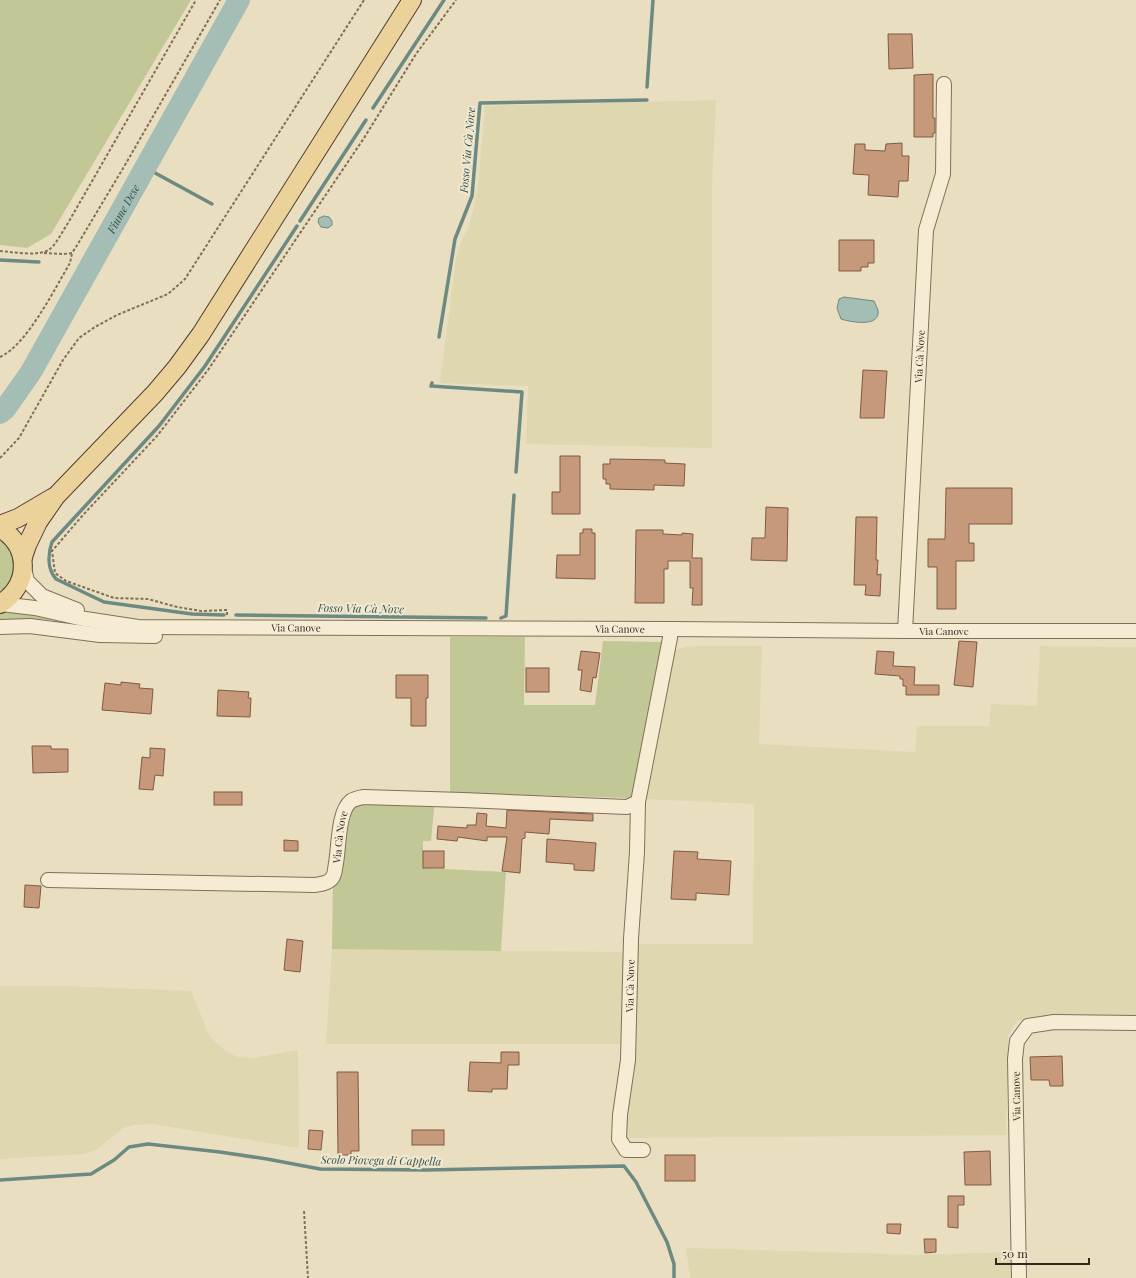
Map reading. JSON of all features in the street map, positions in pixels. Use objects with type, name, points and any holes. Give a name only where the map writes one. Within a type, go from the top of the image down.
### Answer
[{"type":"main road","points":[[0,604],[16,589],[20,580],[27,545],[38,522],[56,496],[155,393],[177,367],[201,334],[412,0]]},
{"type":"main road","points":[[23,563],[19,547],[13,538],[0,527],[56,496]]},
{"type":"street","name":"Via Cà Nove","points":[[905,632],[926,230],[943,174],[944,84]]},
{"type":"street","name":"Via Canove","points":[[23,563],[27,581],[42,596],[105,622]]},
{"type":"street","name":"Via Canove","points":[[0,604],[35,608],[79,618],[138,627],[670,629],[905,632],[1136,631]]},
{"type":"street","points":[[0,626],[30,626],[100,635],[196,636]]},
{"type":"street","name":"Via Cà Nove","points":[[643,1150],[626,1150],[618,1139],[628,1060],[631,939],[637,852],[638,802],[670,638],[670,629]]},
{"type":"street","name":"Via Cà Nove","points":[[48,880],[320,884],[329,881],[333,877],[343,815],[346,807],[352,800],[363,797],[627,808],[638,802]]},
{"type":"street","name":"Via Canove","points":[[1019,1278],[1015,1059],[1017,1041],[1028,1026],[1054,1022],[1136,1023]]},
{"type":"path","points":[[40,253],[49,250],[54,245],[68,224],[196,0]]},
{"type":"path","points":[[0,357],[7,354],[28,332],[38,318],[70,263],[72,253],[125,165],[220,0]]},
{"type":"path","points":[[0,458],[19,438],[63,360],[79,338],[117,315],[168,294],[185,279],[364,0]]},
{"type":"path","points":[[227,627],[227,610],[201,611],[177,607],[148,599],[114,598],[66,581],[55,573],[52,551],[83,515],[157,436],[208,370],[364,138],[416,54],[456,0]]},
{"type":"path","points":[[0,251],[64,254],[72,253]]},
{"type":"path","points":[[304,1211],[308,1278]]},
{"type":"shaded area","points":[[716,100],[712,187],[712,448],[526,444],[528,386],[440,383],[456,258],[461,242],[469,227],[478,188],[485,106]]},
{"type":"shaded area","points":[[762,646],[759,744],[915,752],[917,726],[989,726],[991,704],[1037,706],[1040,646],[1136,647],[1136,1016],[1029,1017],[1017,1021],[1008,1036],[1006,1135],[624,1138],[636,944],[753,944],[754,804],[645,799],[671,652],[684,647]]},
{"type":"shaded area","points":[[332,949],[627,952],[625,1044],[326,1044]]},
{"type":"shaded area","points":[[0,986],[63,986],[191,991],[210,1037],[227,1052],[238,1057],[252,1058],[298,1050],[299,1148],[152,1124],[134,1125],[123,1128],[96,1150],[84,1154],[0,1159]]},
{"type":"shaded area","points":[[686,1248],[922,1255],[1012,1252],[1013,1278],[690,1278]]},
{"type":"green space","points":[[0,0],[191,0],[51,234],[27,248],[0,245]]},
{"type":"green space","points":[[0,540],[10,551],[13,566],[10,580],[0,591]]},
{"type":"green space","points":[[15,612],[108,631],[54,620],[0,619],[0,613]]},
{"type":"green space","points":[[450,637],[525,637],[524,705],[595,705],[603,641],[662,642],[633,795],[630,798],[450,793]]},
{"type":"green space","points":[[435,799],[431,841],[423,841],[423,868],[506,872],[501,951],[332,949],[333,877],[352,800]]},
{"type":"water","points":[[324,216],[329,217],[332,221],[332,225],[328,228],[321,227],[318,222],[319,218]]},
{"type":"water","points":[[844,297],[874,301],[878,310],[878,316],[870,322],[857,322],[841,319],[837,308],[839,299]]},
{"type":"building","points":[[888,34],[912,34],[913,68],[889,69]]},
{"type":"building","points":[[933,74],[933,118],[935,118],[935,133],[933,133],[933,137],[914,137],[914,75]]},
{"type":"building","points":[[902,143],[902,156],[909,156],[908,181],[899,181],[898,197],[868,195],[869,175],[853,174],[855,144],[865,144],[865,150],[885,151],[886,144]]},
{"type":"building","points":[[839,240],[874,240],[874,263],[868,263],[868,267],[861,267],[861,271],[839,271]]},
{"type":"building","points":[[863,370],[887,371],[884,418],[860,418]]},
{"type":"building","points":[[560,456],[580,456],[580,514],[552,514],[552,492],[560,492]]},
{"type":"building","points":[[610,459],[665,460],[665,463],[685,464],[684,486],[654,485],[654,490],[610,489],[610,484],[606,484],[606,479],[603,479],[603,464],[610,464]]},
{"type":"building","points":[[946,488],[1012,488],[1012,524],[969,524],[969,543],[974,543],[974,561],[956,561],[956,609],[937,609],[937,567],[928,567],[928,539],[945,539]]},
{"type":"building","points":[[766,507],[788,508],[787,561],[751,560],[752,538],[765,538]]},
{"type":"building","points":[[856,517],[877,517],[876,560],[878,560],[877,575],[881,574],[880,596],[865,595],[866,585],[854,585]]},
{"type":"building","points":[[583,529],[592,529],[592,533],[595,533],[595,579],[556,578],[557,555],[580,555],[580,533],[583,533]]},
{"type":"building","points":[[636,530],[663,530],[663,534],[693,534],[692,558],[702,558],[702,605],[692,605],[693,588],[690,588],[690,561],[668,561],[668,569],[664,569],[664,603],[635,603]]},
{"type":"building","points":[[959,641],[977,642],[973,687],[954,685]]},
{"type":"building","points":[[581,651],[600,653],[596,678],[593,677],[591,692],[580,690],[582,670],[578,670]]},
{"type":"building","points":[[877,651],[894,652],[893,666],[915,667],[914,685],[939,685],[939,695],[906,695],[906,686],[903,686],[903,679],[900,679],[900,676],[875,674]]},
{"type":"building","points":[[526,668],[549,668],[549,692],[526,692]]},
{"type":"building","points":[[396,675],[428,675],[426,726],[411,726],[411,698],[396,698]]},
{"type":"building","points":[[121,682],[140,684],[139,688],[153,689],[151,714],[102,710],[105,683],[121,685]]},
{"type":"building","points":[[218,690],[249,692],[248,698],[251,698],[250,717],[217,716]]},
{"type":"building","points":[[32,746],[51,746],[51,749],[68,749],[68,772],[33,773]]},
{"type":"building","points":[[150,748],[165,749],[163,776],[155,775],[153,790],[139,789],[142,757],[150,758]]},
{"type":"building","points":[[214,792],[242,792],[242,805],[214,805]]},
{"type":"building","points":[[507,810],[593,814],[593,821],[550,819],[549,834],[525,832],[525,838],[522,839],[520,873],[502,871],[507,837],[487,837],[487,841],[458,837],[457,841],[437,839],[438,826],[467,828],[467,825],[476,825],[477,813],[487,814],[486,826],[506,828]]},
{"type":"building","points":[[547,839],[596,843],[594,871],[574,870],[574,864],[546,862]]},
{"type":"building","points":[[284,840],[298,841],[298,851],[284,851]]},
{"type":"building","points":[[423,851],[444,851],[444,868],[423,868]]},
{"type":"building","points":[[674,851],[698,852],[697,859],[731,861],[729,895],[696,893],[696,900],[671,899]]},
{"type":"building","points":[[25,885],[41,886],[39,908],[24,907]]},
{"type":"building","points":[[287,939],[303,941],[300,972],[284,970]]},
{"type":"building","points":[[501,1052],[519,1052],[519,1065],[508,1065],[507,1089],[492,1089],[492,1092],[468,1091],[470,1062],[501,1063]]},
{"type":"building","points":[[1062,1056],[1063,1086],[1050,1086],[1049,1080],[1031,1080],[1030,1057]]},
{"type":"building","points":[[337,1072],[358,1072],[359,1151],[351,1151],[351,1155],[338,1155]]},
{"type":"building","points":[[309,1130],[323,1131],[321,1150],[308,1149]]},
{"type":"building","points":[[412,1130],[444,1130],[444,1145],[412,1145]]},
{"type":"building","points":[[990,1151],[991,1185],[965,1185],[964,1152]]},
{"type":"building","points":[[665,1155],[695,1155],[695,1181],[665,1181]]},
{"type":"building","points":[[948,1196],[964,1196],[964,1205],[958,1205],[958,1228],[948,1227]]},
{"type":"building","points":[[887,1224],[901,1224],[900,1234],[887,1233]]},
{"type":"building","points":[[924,1239],[936,1239],[936,1252],[925,1253]]},
{"type":"waterway","name":"Fiume Dese","points":[[0,413],[5,409],[31,372],[239,0]]},
{"type":"waterway","points":[[373,108],[444,0]]},
{"type":"waterway","name":"Fosso Via Cà Nove","points":[[647,87],[653,0]]},
{"type":"waterway","name":"Fosso Via Cà Nove","points":[[439,337],[455,239],[472,196],[480,103],[647,100]]},
{"type":"waterway","points":[[300,221],[366,120]]},
{"type":"waterway","points":[[146,168],[212,204]]},
{"type":"waterway","points":[[224,615],[192,614],[104,602],[56,579],[51,571],[49,561],[50,551],[52,542],[159,426],[205,366],[297,226]]},
{"type":"waterway","points":[[0,260],[39,262]]},
{"type":"waterway","name":"Fosso Via Cà Nove","points":[[432,383],[431,386],[522,392],[516,472]]},
{"type":"waterway","name":"Fosso Via Cà Nove","points":[[501,618],[506,616],[514,495]]},
{"type":"waterway","name":"Fosso Via Cà Nove","points":[[236,615],[486,618]]},
{"type":"waterway","name":"Scolo Piovega di Cappella","points":[[0,1180],[91,1174],[114,1160],[129,1147],[148,1144],[220,1152],[320,1169],[426,1170],[624,1166],[636,1182],[667,1242],[674,1264],[674,1278]]}]
